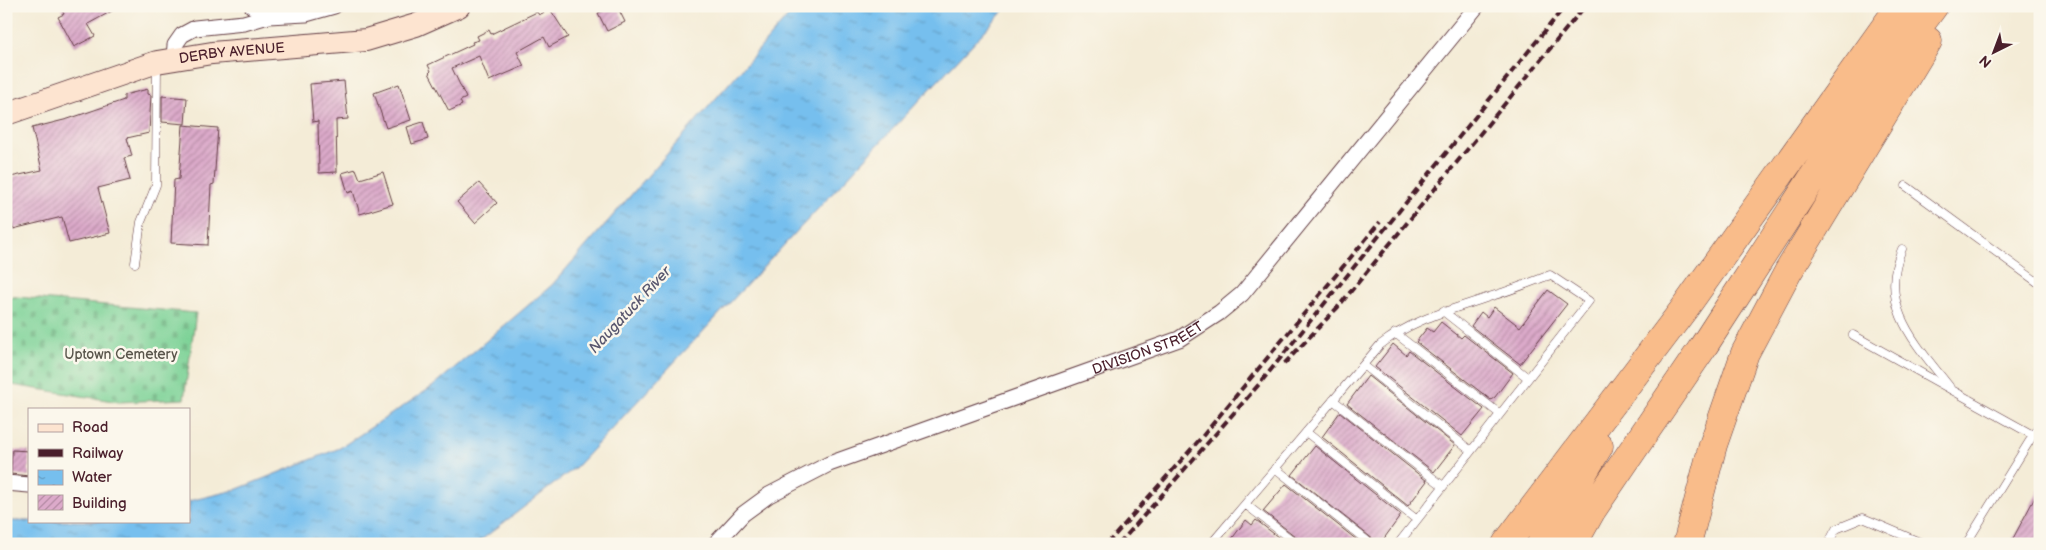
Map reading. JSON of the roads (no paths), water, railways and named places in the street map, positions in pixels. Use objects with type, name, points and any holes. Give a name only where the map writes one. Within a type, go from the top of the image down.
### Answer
[{"type":"highway","points":[[1506,544],[1684,309],[1900,6]]},
{"type":"highway","points":[[1573,544],[1592,510],[1703,347],[1850,120],[1934,6]]},
{"type":"highway","points":[[1687,544],[1713,445],[1745,353],[1788,272],[1949,6]]},
{"type":"highway","points":[[1541,544],[1598,446],[1684,309]]},
{"type":"main road","name":"DERBY AVENUE","points":[[6,114],[165,60],[212,53],[366,40],[416,25],[459,6]]},
{"type":"street","points":[[252,6],[268,16]]},
{"type":"street","points":[[165,60],[175,45],[189,30],[244,23],[268,16],[306,14],[334,6]]},
{"type":"street","name":"DIVISION STREET","points":[[714,544],[743,514],[769,495],[829,464],[1179,339],[1220,313],[1242,294],[1477,6]]},
{"type":"street","points":[[6,483],[28,485]]},
{"type":"lane","points":[[135,263],[141,222],[156,185],[165,60]]},
{"type":"lane","points":[[1906,186],[2040,284]]},
{"type":"lane","points":[[1902,249],[1896,264],[1893,282],[1896,305],[1910,336],[1951,390]]},
{"type":"lane","points":[[1215,542],[1275,468],[1380,345],[1395,333],[1428,316],[1550,275],[1589,301],[1398,544]]},
{"type":"lane","points":[[1442,311],[1528,378]]},
{"type":"lane","points":[[1395,333],[1500,414]]},
{"type":"lane","points":[[1853,335],[2031,434]]},
{"type":"lane","points":[[1363,365],[1471,451]]},
{"type":"lane","points":[[1333,400],[1443,486]]},
{"type":"lane","points":[[1966,544],[2031,434],[2040,424]]},
{"type":"lane","points":[[1306,432],[1417,520]]},
{"type":"lane","points":[[1275,468],[1370,544]]},
{"type":"lane","points":[[1245,504],[1297,544]]},
{"type":"lane","points":[[1828,544],[1836,529],[1862,518],[1924,544]]},
{"type":"water","name":"Naugatuck River","points":[[797,6],[1008,6],[576,467],[476,544],[6,544],[6,521],[190,522],[190,501],[235,490],[340,448],[432,387],[552,285]]},
{"type":"railway","points":[[1119,544],[1261,382],[1565,6]]},
{"type":"railway","points":[[1284,364],[1338,307],[1585,6]]},
{"type":"railway","points":[[1107,544],[1201,438],[1380,222]]},
{"type":"park label","name":"Uptown Cemetery","points":[[121,354]]}]
